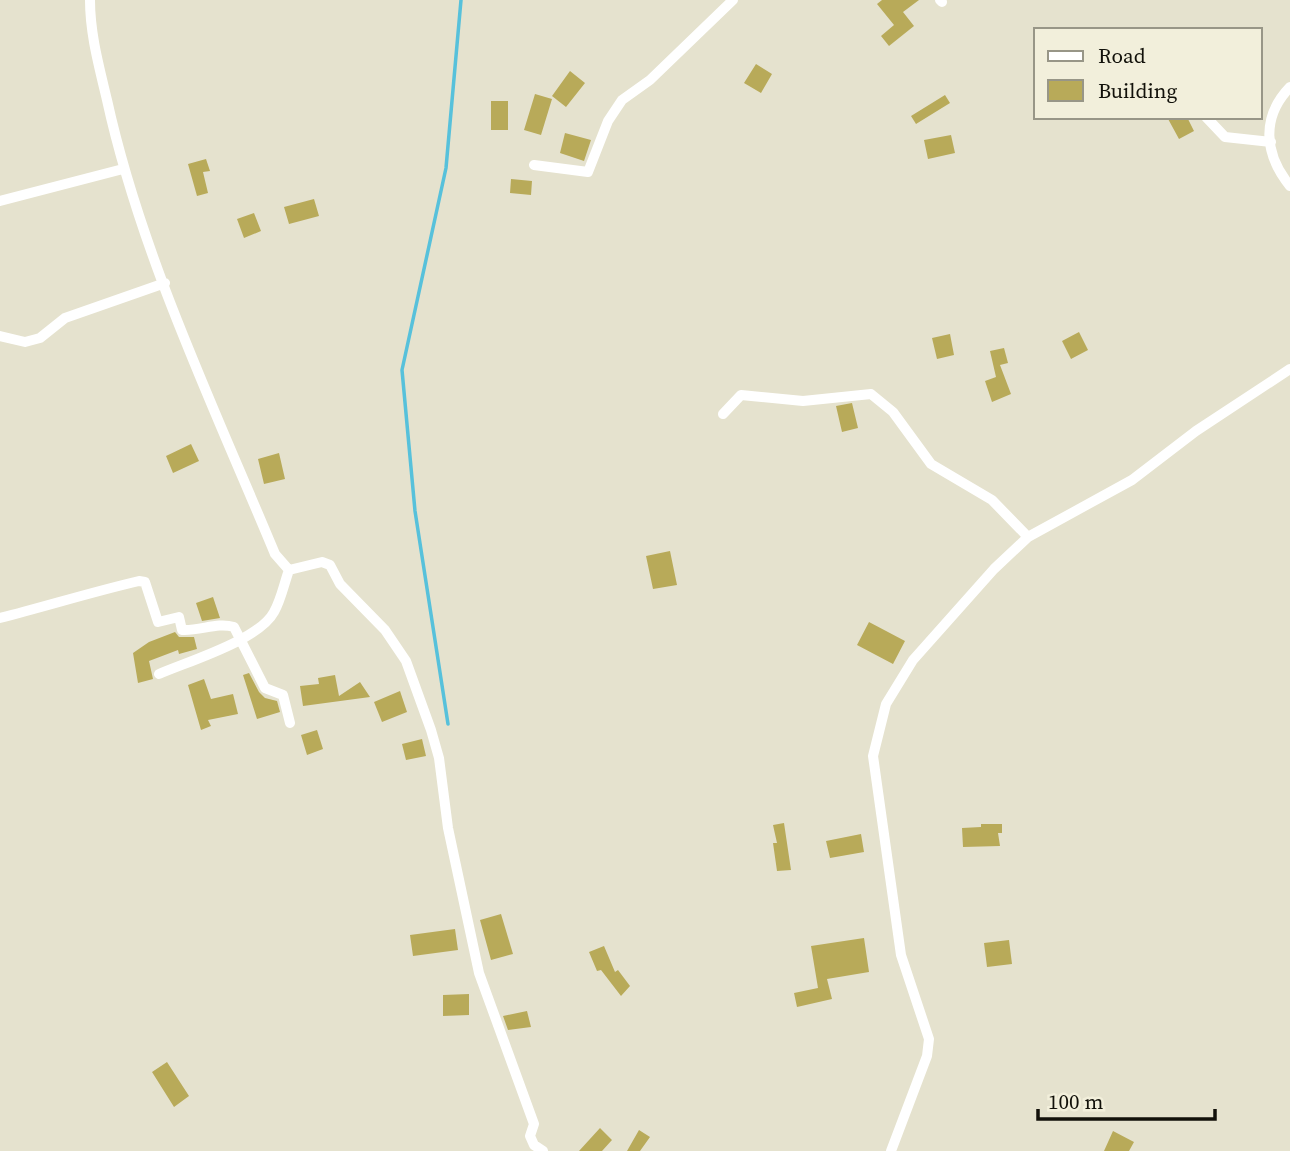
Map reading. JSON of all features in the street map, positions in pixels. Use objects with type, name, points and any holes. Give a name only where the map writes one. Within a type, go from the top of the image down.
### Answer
[{"type":"street","points":[[90,0],[90,25],[123,169],[165,283],[275,554],[289,570]]},
{"type":"street","points":[[534,165],[588,172],[608,121],[622,100],[650,80],[733,0]]},
{"type":"street","points":[[1290,86],[1276,102],[1269,125],[1277,166],[1290,186]]},
{"type":"street","points":[[1208,119],[1225,136],[1271,142]]},
{"type":"street","points":[[0,201],[123,169]]},
{"type":"street","points":[[0,336],[25,342],[40,338],[65,318],[165,283]]},
{"type":"street","points":[[891,1151],[927,1056],[929,1039],[901,955],[876,788],[873,756],[886,704],[913,660],[994,569],[1028,537],[1132,480],[1196,431],[1290,369]]},
{"type":"street","points":[[723,414],[741,395],[803,401],[872,394],[893,412],[931,464],[992,499],[1028,537]]},
{"type":"street","points":[[289,570],[323,562],[330,565],[340,584],[385,630],[406,661],[439,758],[447,828],[479,973],[534,1124],[530,1136],[534,1144],[543,1151]]},
{"type":"street","points":[[159,674],[243,638],[266,623],[275,612],[289,570]]},
{"type":"street","points":[[0,618],[56,604],[69,597],[139,581],[145,582],[158,622],[179,617],[182,630],[198,631],[222,624],[234,627],[243,638],[265,688],[283,695],[290,723]]},
{"type":"building","points":[[882,0],[919,0],[903,12],[914,26],[889,46],[881,36],[894,25],[877,4]]},
{"type":"building","points":[[756,64],[772,74],[761,93],[744,83]]},
{"type":"building","points":[[570,71],[585,83],[566,107],[552,96]]},
{"type":"building","points":[[535,94],[552,99],[541,135],[524,130]]},
{"type":"building","points":[[945,95],[950,103],[916,124],[911,116]]},
{"type":"building","points":[[491,101],[508,101],[508,130],[491,130]]},
{"type":"building","points":[[1168,119],[1188,119],[1194,131],[1179,139]]},
{"type":"building","points":[[565,133],[591,140],[584,161],[560,153]]},
{"type":"building","points":[[951,135],[955,153],[928,159],[924,140]]},
{"type":"building","points":[[206,159],[210,171],[203,172],[208,193],[197,196],[188,164]]},
{"type":"building","points":[[511,179],[532,181],[531,195],[510,193]]},
{"type":"building","points":[[314,199],[319,216],[289,224],[284,207]]},
{"type":"building","points":[[254,213],[261,231],[244,238],[237,219]]},
{"type":"building","points":[[1079,332],[1088,350],[1071,359],[1062,341]]},
{"type":"building","points":[[950,334],[954,355],[937,359],[932,338]]},
{"type":"building","points":[[1004,348],[1008,363],[1000,365],[1011,394],[992,402],[985,381],[996,377],[990,351]]},
{"type":"building","points":[[852,403],[858,428],[842,432],[836,406]]},
{"type":"building","points":[[191,444],[199,461],[173,473],[166,456]]},
{"type":"building","points":[[279,453],[285,479],[264,484],[258,459]]},
{"type":"building","points":[[670,551],[677,585],[653,589],[646,556]]},
{"type":"building","points":[[213,597],[220,618],[202,621],[196,603]]},
{"type":"building","points":[[869,622],[905,641],[893,664],[857,645]]},
{"type":"building","points":[[175,632],[179,637],[194,637],[197,649],[179,654],[178,650],[149,661],[153,679],[138,683],[133,653],[149,642]]},
{"type":"building","points":[[249,673],[265,698],[277,701],[280,712],[257,719],[243,675]]},
{"type":"building","points":[[335,675],[339,696],[360,682],[370,697],[303,706],[300,686],[319,684],[318,678]]},
{"type":"building","points":[[204,679],[211,699],[233,694],[238,714],[208,720],[211,726],[201,730],[188,685]]},
{"type":"building","points":[[400,691],[407,712],[382,722],[374,702]]},
{"type":"building","points":[[317,730],[323,749],[307,755],[301,735]]},
{"type":"building","points":[[422,739],[426,756],[406,760],[402,744]]},
{"type":"building","points":[[784,823],[791,870],[777,871],[773,843],[777,843],[773,825]]},
{"type":"building","points":[[981,824],[1002,824],[1002,833],[998,833],[1000,846],[963,847],[962,828],[981,827]]},
{"type":"building","points":[[861,834],[864,852],[830,858],[826,841]]},
{"type":"building","points":[[501,914],[513,954],[491,960],[480,920]]},
{"type":"building","points":[[455,929],[458,950],[413,956],[410,935]]},
{"type":"building","points":[[864,938],[869,972],[827,979],[832,999],[797,1007],[794,993],[818,988],[811,946]]},
{"type":"building","points":[[1009,940],[1012,964],[987,967],[984,943]]},
{"type":"building","points":[[604,946],[615,972],[618,970],[630,986],[621,996],[601,970],[597,971],[589,952]]},
{"type":"building","points":[[469,994],[469,1015],[443,1016],[443,995]]},
{"type":"building","points":[[527,1011],[531,1027],[508,1030],[503,1016]]},
{"type":"building","points":[[167,1062],[189,1096],[174,1107],[152,1072]]},
{"type":"building","points":[[600,1128],[612,1140],[602,1151],[579,1151]]},
{"type":"building","points":[[639,1130],[650,1137],[640,1151],[627,1151]]},
{"type":"building","points":[[1113,1131],[1134,1142],[1129,1151],[1104,1151]]},
{"type":"waterway","points":[[448,724],[415,511],[402,370],[446,168],[461,0]]}]
